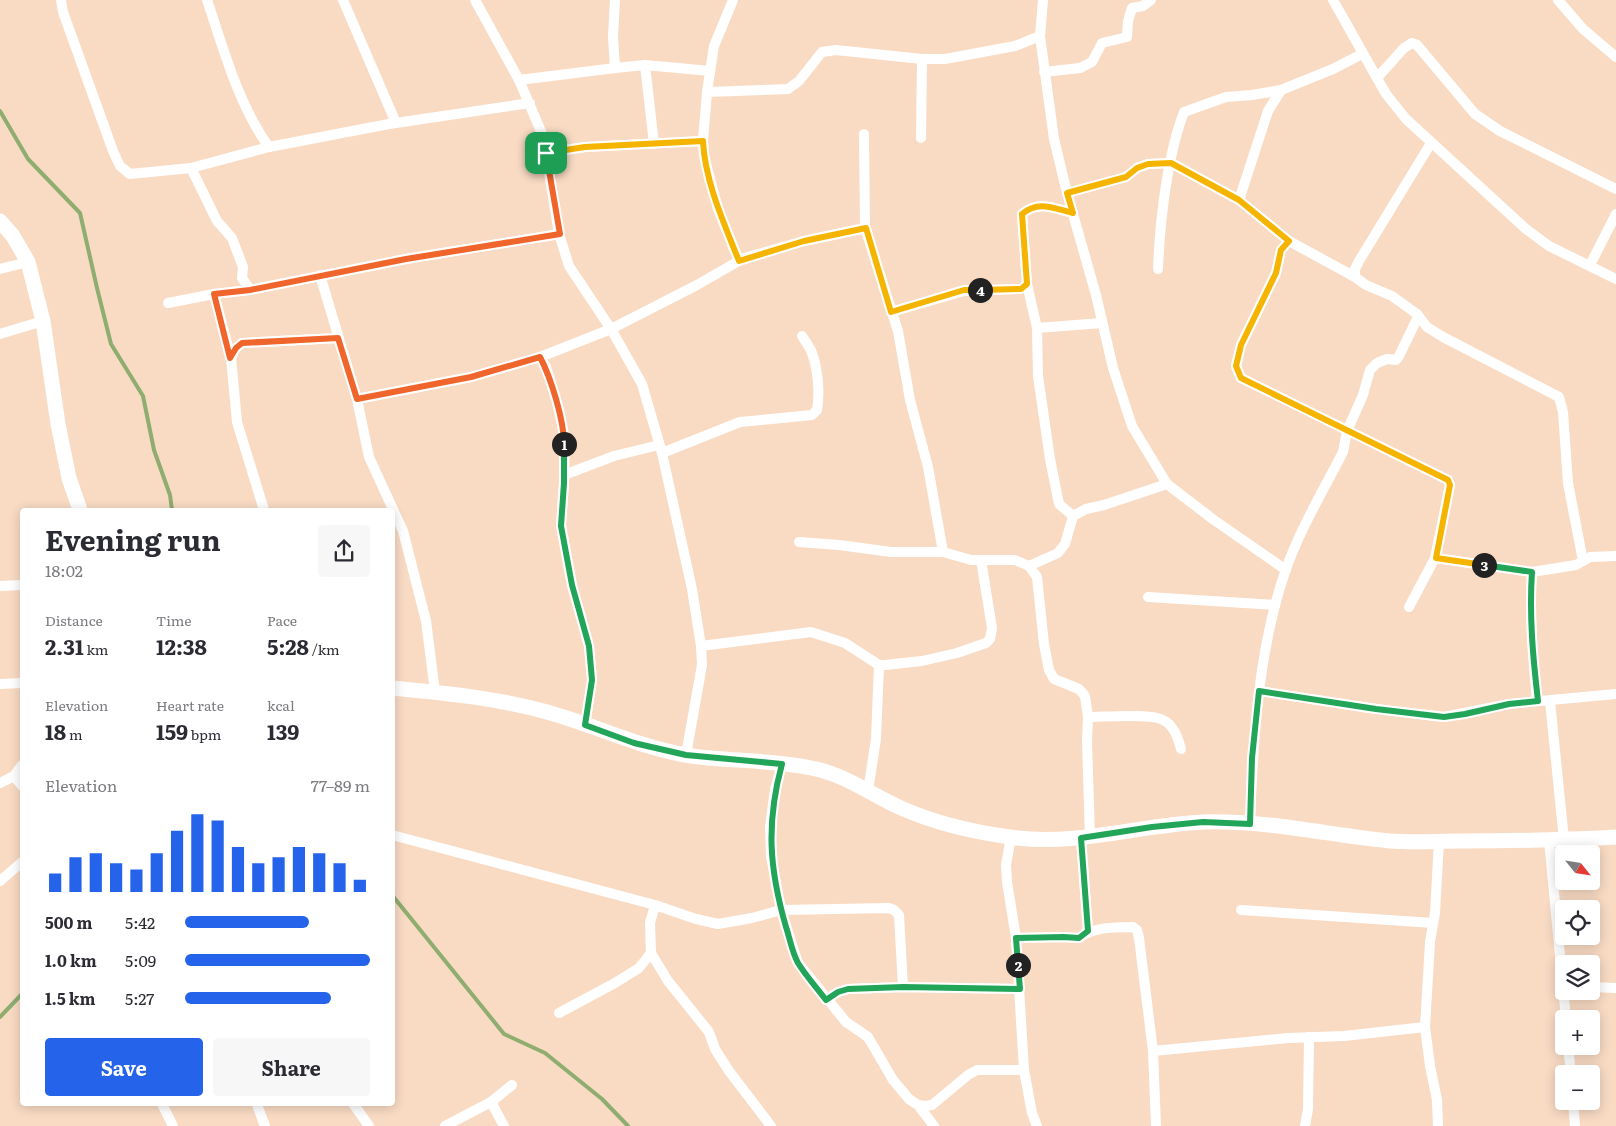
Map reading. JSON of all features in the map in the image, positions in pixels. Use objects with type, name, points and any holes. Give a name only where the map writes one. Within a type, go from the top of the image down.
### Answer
[{"type":"street","points":[[61,0],[63,12],[120,166],[130,174],[191,168],[269,147],[396,123],[530,103]]},
{"type":"street","points":[[208,0],[237,86],[256,130],[269,147]]},
{"type":"street","points":[[343,0],[396,123]]},
{"type":"street","points":[[475,0],[530,103],[543,136],[560,234],[569,266],[611,329],[642,384],[660,449],[692,589],[701,646],[702,665],[686,755]]},
{"type":"street","points":[[615,0],[613,37],[615,68]]},
{"type":"street","points":[[734,0],[714,46],[707,92],[703,141],[704,156],[718,209],[739,261]]},
{"type":"street","points":[[1043,0],[1040,36],[1054,139],[1113,368],[1132,426],[1167,484],[1214,520],[1286,570]]},
{"type":"street","points":[[1333,0],[1386,94],[1406,119],[1526,229],[1549,246],[1616,279]]},
{"type":"street","points":[[1558,0],[1583,29],[1616,57]]},
{"type":"street","points":[[1044,72],[1080,68],[1092,62],[1102,43],[1127,37],[1128,21],[1132,8],[1143,6],[1150,1]]},
{"type":"street","points":[[707,92],[788,89],[798,81],[822,52],[836,50],[922,60],[945,59],[1015,46],[1040,36]]},
{"type":"street","points":[[1377,78],[1404,48],[1412,42],[1417,45],[1476,114],[1500,131],[1616,190]]},
{"type":"street","points":[[1158,269],[1159,243],[1171,163],[1178,127],[1184,112],[1226,97],[1281,90],[1333,69],[1362,54]]},
{"type":"street","points":[[921,138],[922,60]]},
{"type":"street","points":[[518,80],[645,65],[710,70]]},
{"type":"street","points":[[645,65],[654,144]]},
{"type":"street","points":[[1239,200],[1268,111],[1281,90]]},
{"type":"street","points":[[864,134],[866,228],[898,331],[910,400],[928,467],[943,552]]},
{"type":"street","points":[[546,153],[585,147],[703,141]]},
{"type":"street","points":[[1355,277],[1355,269],[1359,261],[1431,143]]},
{"type":"street","points":[[1067,193],[1126,177],[1137,168],[1148,164],[1171,163],[1239,200],[1289,241],[1366,285],[1392,296],[1416,314],[1427,327],[1443,337],[1559,397],[1563,412],[1568,484],[1583,561]]},
{"type":"street","points":[[191,168],[217,221],[232,238],[243,268],[242,278],[250,290]]},
{"type":"street","points":[[1073,213],[1037,206],[1030,208],[1022,214],[1027,284],[1037,328],[1038,376],[1050,459],[1059,504],[1074,516]]},
{"type":"street","points":[[1590,265],[1616,214]]},
{"type":"street","points":[[0,221],[13,236],[28,262],[43,321],[58,424],[69,478],[79,508]]},
{"type":"street","points":[[357,399],[471,377],[540,357],[611,329],[739,261],[804,241],[866,228]]},
{"type":"street","points":[[168,303],[560,234]]},
{"type":"street","points":[[1289,241],[1281,250],[1276,273],[1241,345],[1236,366],[1241,378],[1448,480],[1450,485],[1436,558],[1409,607]]},
{"type":"street","points":[[0,269],[28,262]]},
{"type":"street","points":[[320,275],[357,399],[369,458],[392,508]]},
{"type":"street","points":[[891,312],[964,290],[1021,289],[1027,284]]},
{"type":"street","points":[[214,294],[230,358],[237,422],[263,508]]},
{"type":"street","points":[[1250,824],[1252,758],[1259,691],[1275,605],[1286,570],[1343,452],[1347,431],[1363,395],[1370,370],[1387,359],[1396,360],[1417,319],[1416,314]]},
{"type":"street","points":[[0,334],[43,321]]},
{"type":"street","points":[[1037,328],[1102,323]]},
{"type":"street","points":[[564,475],[614,456],[660,449],[740,422],[812,415],[817,410],[819,401],[817,375],[812,352],[802,336]]},
{"type":"street","points":[[230,358],[236,348],[242,343],[338,338]]},
{"type":"street","points":[[540,357],[546,368],[560,414],[564,439],[561,526],[572,585],[589,646],[592,680],[585,725]]},
{"type":"street","points":[[1029,566],[1058,553],[1065,544],[1074,516],[1086,509],[1167,484]]},
{"type":"street","points":[[395,516],[402,531],[426,621],[434,692]]},
{"type":"street","points":[[799,542],[891,552],[943,552],[971,560],[1015,560],[1029,566],[1037,577],[1044,644],[1049,670],[1054,679],[1079,689],[1085,696],[1088,716],[1086,838],[1088,931]]},
{"type":"street","points":[[1436,558],[1532,572],[1576,564],[1590,557],[1616,556]]},
{"type":"street","points":[[701,646],[812,632],[845,643],[879,665],[922,661],[957,653],[986,643],[990,639],[992,628],[981,560]]},
{"type":"street","points":[[1532,572],[1530,602],[1538,701]]},
{"type":"street","points":[[0,586],[20,585]]},
{"type":"street","points":[[1148,597],[1275,605]]},
{"type":"street","points":[[868,791],[876,738],[879,665]]},
{"type":"street","points":[[0,684],[20,683]]},
{"type":"street","points":[[395,688],[479,697],[548,712],[634,743],[686,755],[817,769],[852,782],[918,815],[946,824],[1011,838],[1054,840],[1086,838],[1152,827],[1203,822],[1250,824],[1393,842],[1557,840],[1616,837]]},
{"type":"street","points":[[1259,691],[1376,709],[1444,717],[1509,704],[1616,694]]},
{"type":"street","points":[[1550,701],[1562,955]]},
{"type":"street","points":[[1088,716],[1163,719],[1176,732],[1182,749]]},
{"type":"street","points":[[782,764],[775,789],[770,827],[771,856],[781,910],[798,963],[826,1000],[846,1022],[868,1037],[893,1080],[909,1099],[918,1105],[934,1126]]},
{"type":"street","points":[[0,784],[14,776],[20,768]]},
{"type":"street","points":[[14,776],[20,784]]},
{"type":"street","points":[[395,836],[655,905],[696,919],[718,924],[752,918],[781,910],[889,908],[894,910],[899,916],[903,987]]},
{"type":"street","points":[[1011,838],[1006,865],[1007,882],[1016,938],[1024,1070],[1032,1113],[1037,1126]]},
{"type":"street","points":[[1438,1126],[1437,1100],[1425,1027],[1439,841]]},
{"type":"street","points":[[0,881],[20,864]]},
{"type":"street","points":[[655,905],[650,923],[651,953],[668,981],[709,1032],[715,1049],[729,1071],[771,1126]]},
{"type":"street","points":[[1241,910],[1433,923]]},
{"type":"street","points":[[1016,938],[1079,938],[1088,931],[1098,929],[1133,927],[1136,930],[1139,938],[1153,1051],[1156,1126]]},
{"type":"street","points":[[559,1013],[615,983],[638,968],[651,953]]},
{"type":"street","points":[[826,1000],[838,992],[848,989],[903,987],[1020,989]]},
{"type":"street","points":[[1600,987],[1616,988]]},
{"type":"street","points":[[1153,1051],[1219,1044],[1344,1036],[1425,1027]]},
{"type":"street","points":[[1305,1126],[1308,1109],[1309,1037]]},
{"type":"street","points":[[918,1105],[932,1104],[977,1070],[1024,1070]]},
{"type":"street","points":[[445,1126],[491,1102],[512,1084]]},
{"type":"street","points":[[491,1102],[504,1126]]},
{"type":"street","points":[[163,1106],[173,1126]]},
{"type":"street","points":[[258,1106],[265,1126]]},
{"type":"street","points":[[355,1106],[369,1126]]},
{"type":"street","points":[[1574,1110],[1575,1126]]},
{"type":"waterway","points":[[0,111],[28,159],[80,213],[111,344],[143,396],[154,450],[170,495],[172,508]]},
{"type":"waterway","points":[[395,899],[504,1034],[545,1053],[602,1099],[628,1126]]},
{"type":"waterway","points":[[0,1017],[20,996]]},
{"type":"route","points":[[703,141],[704,156],[718,209],[739,261],[804,241],[866,228],[891,312],[964,290],[1021,289],[1027,284],[1022,214],[1030,208],[1037,206],[1073,213],[1067,193],[1126,177],[1137,168],[1148,164],[1171,163],[1239,200],[1289,241],[1281,250],[1276,273],[1241,345],[1236,366],[1241,378],[1448,480],[1450,485],[1436,558],[1532,572],[1530,602],[1532,648],[1538,701],[1509,704],[1444,717],[1376,709],[1259,691],[1252,758],[1250,824],[1203,822],[1152,827],[1081,838],[1088,931],[1079,938],[1016,938],[1020,989],[903,987],[848,989],[838,992],[826,1000],[798,963],[781,910],[771,856],[770,827],[775,789],[782,764],[686,755],[634,743],[585,725],[592,680],[589,646],[572,585],[561,526],[564,483],[564,439],[558,406],[546,368],[540,357],[471,377],[357,399],[338,338],[242,343],[236,348],[230,358],[214,294],[250,290],[406,259],[560,234],[546,153],[563,152],[585,147],[703,141]]}]
